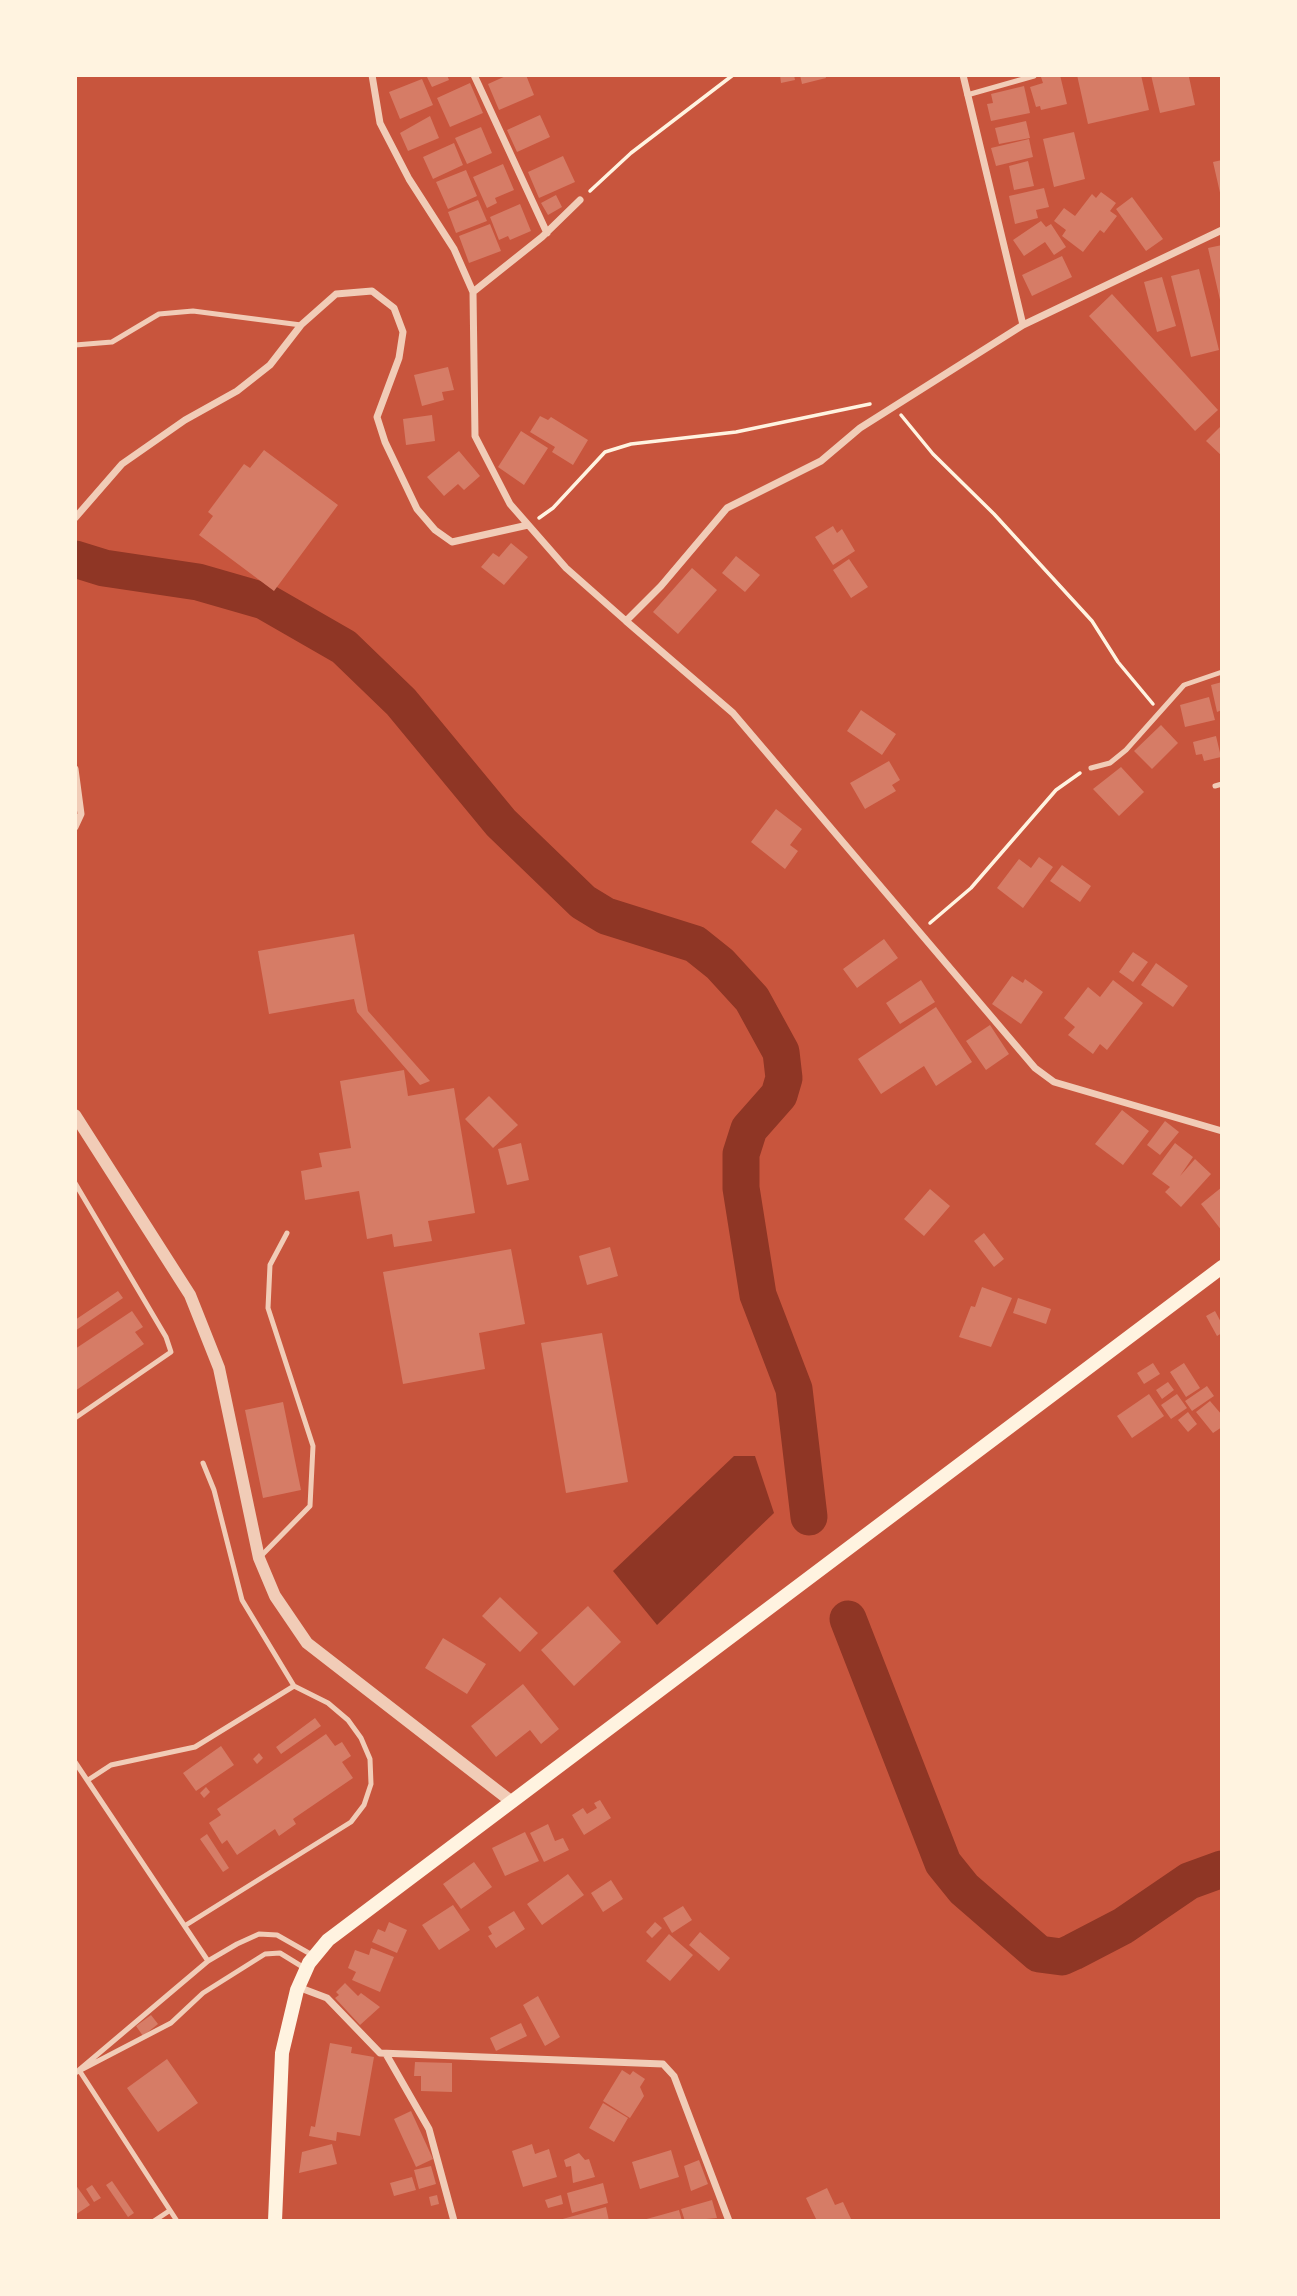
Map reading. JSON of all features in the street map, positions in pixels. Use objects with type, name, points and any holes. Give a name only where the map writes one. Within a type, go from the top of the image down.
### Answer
[{"type":"main road","points":[[275,2221],[281,2062],[298,1987],[310,1963],[340,1930],[1222,1268]]},
{"type":"street","points":[[372,75],[380,123],[409,179],[454,249],[473,292],[475,436],[510,504],[566,568],[733,713],[1035,1068],[1054,1082],[1222,1131]]},
{"type":"street","points":[[474,75],[547,233]]},
{"type":"street","points":[[962,75],[1023,325]]},
{"type":"street","points":[[473,292],[547,233],[580,200]]},
{"type":"street","points":[[626,621],[661,586],[727,508],[821,461],[860,428],[1023,325],[1222,230]]},
{"type":"street","points":[[75,518],[122,464],[186,419],[237,391],[271,365],[301,325],[336,294],[372,292],[394,308],[403,332],[399,358],[377,417],[385,442],[417,509],[435,530],[452,542],[528,525]]},
{"type":"street","points":[[75,769],[81,814],[75,827]]},
{"type":"street","points":[[75,1115],[190,1296],[219,1368],[259,1558],[275,1596],[307,1643],[512,1802]]},
{"type":"street","points":[[298,1987],[327,1998],[374,2049],[386,2054],[663,2064],[674,2076],[729,2221]]},
{"type":"street","points":[[386,2054],[429,2129],[454,2221]]},
{"type":"lane","points":[[967,94],[1034,76]]},
{"type":"lane","points":[[75,345],[112,342],[159,314],[193,311],[301,325]]},
{"type":"lane","points":[[1091,768],[1110,763],[1126,750],[1184,685],[1222,672]]},
{"type":"lane","points":[[1214,786],[1222,784]]},
{"type":"lane","points":[[75,1184],[166,1337],[171,1352],[75,1418]]},
{"type":"lane","points":[[259,1558],[310,1506],[313,1446],[268,1308],[270,1265],[287,1233]]},
{"type":"lane","points":[[186,1926],[351,1822],[364,1805],[371,1783],[370,1759],[361,1738],[348,1720],[328,1703],[294,1686],[254,1624],[242,1600],[203,1463]]},
{"type":"lane","points":[[88,1780],[111,1765],[195,1747],[294,1686]]},
{"type":"lane","points":[[75,1762],[208,1961]]},
{"type":"lane","points":[[77,2071],[208,1961],[259,1934],[277,1935],[310,1963]]},
{"type":"lane","points":[[77,2071],[171,2023],[203,1993],[265,1954],[280,1953],[310,1963]]},
{"type":"lane","points":[[77,2071],[177,2221]]},
{"type":"lane","points":[[154,2221],[169,2211]]},
{"type":"path","points":[[580,200],[631,153],[733,75]]},
{"type":"path","points":[[528,525],[553,508],[605,452],[644,442],[736,432],[855,406],[894,406],[933,454],[994,514],[1092,621],[1118,662],[1160,713]]},
{"type":"path","points":[[920,931],[971,888],[1056,789],[1091,768]]},
{"type":"shaded area","points":[[734,1456],[755,1456],[774,1513],[657,1625],[613,1571]]},
{"type":"building","points":[[426,75],[447,75],[449,80],[432,87]]},
{"type":"building","points":[[508,75],[526,75],[534,95],[499,110],[488,84]]},
{"type":"building","points":[[780,75],[794,75],[795,80],[781,83]]},
{"type":"building","points":[[800,75],[825,75],[826,78],[802,84]]},
{"type":"building","points":[[1060,75],[1067,104],[1041,110],[1040,106],[1036,107],[1030,87],[1043,83],[1041,77]]},
{"type":"building","points":[[1077,75],[1141,75],[1149,110],[1088,124]]},
{"type":"building","points":[[1151,75],[1193,75],[1189,77],[1195,105],[1160,113]]},
{"type":"building","points":[[422,79],[433,105],[400,119],[389,92]]},
{"type":"building","points":[[470,83],[483,113],[450,127],[437,98]]},
{"type":"building","points":[[1024,86],[1030,113],[991,121],[987,104],[993,103],[991,94]]},
{"type":"building","points":[[540,115],[550,137],[517,152],[507,130]]},
{"type":"building","points":[[430,116],[439,138],[408,151],[400,133]]},
{"type":"building","points":[[1026,121],[1030,138],[999,144],[995,128]]},
{"type":"building","points":[[481,127],[492,153],[467,164],[455,138]]},
{"type":"building","points":[[1074,132],[1085,179],[1054,187],[1043,139]]},
{"type":"building","points":[[1029,139],[1033,157],[996,166],[991,148]]},
{"type":"building","points":[[454,143],[463,165],[433,179],[423,157]]},
{"type":"building","points":[[563,156],[575,182],[539,198],[528,172]]},
{"type":"building","points":[[1222,160],[1222,196],[1221,197],[1213,162]]},
{"type":"building","points":[[1028,161],[1034,186],[1014,190],[1009,166]]},
{"type":"building","points":[[503,164],[514,190],[495,198],[497,203],[487,208],[473,177]]},
{"type":"building","points":[[466,170],[477,196],[448,209],[436,182]]},
{"type":"building","points":[[1044,188],[1049,207],[1036,210],[1038,218],[1015,224],[1009,196]]},
{"type":"building","points":[[1101,192],[1116,203],[1110,211],[1117,216],[1104,233],[1100,230],[1083,252],[1062,236],[1066,230],[1054,221],[1064,208],[1075,216],[1092,194],[1096,198]]},
{"type":"building","points":[[556,195],[562,207],[548,215],[541,203]]},
{"type":"building","points":[[1132,197],[1163,239],[1146,251],[1116,209]]},
{"type":"building","points":[[478,200],[487,221],[456,233],[448,212]]},
{"type":"building","points":[[520,204],[531,231],[510,240],[508,236],[499,240],[490,217]]},
{"type":"building","points":[[1041,221],[1046,227],[1051,224],[1066,247],[1054,255],[1045,242],[1024,256],[1013,240]]},
{"type":"building","points":[[490,224],[501,251],[469,263],[459,236]]},
{"type":"building","points":[[1222,245],[1222,304],[1221,304],[1208,248]]},
{"type":"building","points":[[1062,256],[1072,277],[1032,296],[1022,275]]},
{"type":"building","points":[[1199,269],[1219,350],[1191,357],[1171,276]]},
{"type":"building","points":[[1162,277],[1176,326],[1157,332],[1144,282]]},
{"type":"building","points":[[1112,294],[1218,410],[1195,431],[1089,316]]},
{"type":"building","points":[[448,367],[454,390],[442,392],[444,400],[422,406],[414,375]]},
{"type":"building","points":[[432,415],[435,441],[406,445],[403,419]]},
{"type":"building","points":[[540,416],[548,420],[551,417],[588,440],[573,465],[552,452],[555,447],[530,432]]},
{"type":"building","points":[[1222,425],[1222,456],[1206,441]]},
{"type":"building","points":[[521,431],[548,448],[524,485],[498,467]]},
{"type":"building","points":[[264,450],[338,505],[274,591],[199,535],[213,516],[208,512],[244,464],[250,468]]},
{"type":"building","points":[[459,451],[480,476],[464,490],[458,484],[444,496],[427,477]]},
{"type":"building","points":[[833,526],[837,533],[842,529],[855,551],[833,565],[815,537]]},
{"type":"building","points":[[511,543],[528,557],[504,585],[481,567],[493,553],[499,557]]},
{"type":"building","points":[[736,556],[760,575],[745,592],[722,573]]},
{"type":"building","points":[[849,559],[868,587],[851,598],[833,570]]},
{"type":"building","points":[[692,568],[717,590],[678,634],[653,612]]},
{"type":"building","points":[[1222,682],[1222,710],[1217,712],[1211,685]]},
{"type":"building","points":[[1209,697],[1215,720],[1185,727],[1180,705]]},
{"type":"building","points":[[861,710],[896,734],[882,755],[847,731]]},
{"type":"building","points":[[1161,725],[1178,743],[1152,769],[1134,751]]},
{"type":"building","points":[[1216,736],[1221,757],[1204,761],[1202,754],[1196,755],[1193,742]]},
{"type":"building","points":[[889,761],[900,780],[892,785],[896,791],[865,809],[850,783]]},
{"type":"building","points":[[1121,767],[1144,792],[1119,816],[1093,789]]},
{"type":"building","points":[[776,809],[802,829],[790,845],[798,851],[785,869],[751,842]]},
{"type":"building","points":[[1039,857],[1053,867],[1023,908],[997,888],[1019,859],[1031,868]]},
{"type":"building","points":[[1062,865],[1091,886],[1080,902],[1050,881]]},
{"type":"building","points":[[354,934],[368,1011],[430,1081],[420,1085],[357,1012],[354,999],[269,1014],[258,951]]},
{"type":"building","points":[[884,939],[898,958],[857,988],[843,969]]},
{"type":"building","points":[[1133,952],[1148,962],[1133,982],[1119,972]]},
{"type":"building","points":[[1156,963],[1188,986],[1173,1007],[1141,985]]},
{"type":"building","points":[[1012,976],[1023,983],[1025,979],[1043,992],[1021,1024],[992,1004]]},
{"type":"building","points":[[921,980],[935,1002],[900,1024],[886,1003]]},
{"type":"building","points":[[1113,980],[1143,1003],[1107,1050],[1100,1044],[1093,1054],[1068,1035],[1075,1027],[1064,1018],[1088,987],[1100,997]]},
{"type":"building","points":[[936,1007],[972,1062],[936,1086],[924,1066],[881,1094],[858,1059]]},
{"type":"building","points":[[990,1025],[1009,1054],[986,1070],[966,1041]]},
{"type":"building","points":[[404,1070],[408,1096],[454,1088],[475,1213],[428,1221],[432,1241],[394,1247],[392,1234],[367,1239],[359,1191],[305,1200],[301,1171],[322,1167],[319,1153],[351,1148],[340,1081]]},
{"type":"building","points":[[489,1096],[518,1125],[493,1148],[465,1119]]},
{"type":"building","points":[[1122,1110],[1149,1131],[1123,1165],[1095,1144]]},
{"type":"building","points":[[1165,1121],[1179,1132],[1160,1155],[1147,1145]]},
{"type":"building","points":[[521,1143],[529,1180],[507,1185],[498,1149]]},
{"type":"building","points":[[1175,1143],[1193,1157],[1180,1176],[1195,1159],[1211,1174],[1181,1207],[1165,1192],[1170,1187],[1152,1174]]},
{"type":"building","points":[[1222,1187],[1222,1231],[1201,1204]]},
{"type":"building","points":[[930,1189],[950,1206],[924,1236],[904,1219]]},
{"type":"building","points":[[984,1233],[1004,1259],[994,1267],[974,1241]]},
{"type":"building","points":[[610,1247],[618,1276],[587,1285],[579,1256]]},
{"type":"building","points":[[511,1249],[525,1324],[479,1333],[485,1369],[403,1384],[383,1272]]},
{"type":"building","points":[[982,1287],[1012,1298],[991,1347],[959,1337]]},
{"type":"building","points":[[118,1291],[123,1298],[75,1331],[75,1320]]},
{"type":"building","points":[[1018,1298],[1051,1309],[1046,1324],[1013,1313]]},
{"type":"building","points":[[132,1311],[143,1327],[135,1332],[144,1344],[75,1391],[75,1349]]},
{"type":"building","points":[[1215,1311],[1222,1324],[1222,1333],[1217,1336],[1206,1316]]},
{"type":"building","points":[[602,1333],[628,1482],[566,1493],[541,1343]]},
{"type":"building","points":[[1153,1363],[1160,1374],[1144,1384],[1137,1373]]},
{"type":"building","points":[[1184,1363],[1200,1388],[1186,1397],[1170,1372]]},
{"type":"building","points":[[1168,1382],[1174,1390],[1162,1399],[1156,1390]]},
{"type":"building","points":[[1207,1386],[1214,1396],[1192,1411],[1185,1401]]},
{"type":"building","points":[[1149,1394],[1164,1416],[1132,1438],[1117,1416]]},
{"type":"building","points":[[1177,1394],[1187,1408],[1171,1419],[1161,1405]]},
{"type":"building","points":[[1210,1401],[1222,1415],[1222,1427],[1213,1433],[1196,1412]]},
{"type":"building","points":[[283,1402],[301,1490],[263,1498],[245,1410]]},
{"type":"building","points":[[1188,1412],[1197,1424],[1188,1432],[1178,1420]]},
{"type":"building","points":[[500,1597],[538,1633],[520,1652],[482,1616]]},
{"type":"building","points":[[588,1606],[621,1642],[574,1686],[541,1650]]},
{"type":"building","points":[[443,1638],[486,1664],[467,1694],[425,1668]]},
{"type":"building","points":[[523,1684],[559,1729],[541,1744],[530,1730],[496,1757],[471,1726]]},
{"type":"building","points":[[315,1718],[321,1726],[281,1754],[276,1747]]},
{"type":"building","points":[[326,1734],[335,1746],[342,1742],[351,1756],[342,1762],[353,1778],[293,1819],[296,1824],[279,1836],[275,1829],[237,1855],[227,1840],[222,1844],[209,1823],[221,1815],[217,1809]]},
{"type":"building","points":[[221,1746],[234,1765],[196,1791],[183,1773]]},
{"type":"building","points":[[259,1753],[263,1758],[257,1764],[253,1759]]},
{"type":"building","points":[[206,1787],[210,1792],[204,1798],[200,1793]]},
{"type":"building","points":[[600,1800],[611,1818],[584,1835],[572,1815],[583,1808],[587,1814],[597,1808],[594,1803]]},
{"type":"building","points":[[548,1824],[555,1841],[563,1838],[569,1850],[544,1862],[530,1833]]},
{"type":"building","points":[[525,1832],[539,1861],[505,1876],[492,1848]]},
{"type":"building","points":[[207,1834],[229,1868],[223,1872],[200,1839]]},
{"type":"building","points":[[474,1862],[492,1887],[461,1909],[443,1884]]},
{"type":"building","points":[[568,1874],[584,1895],[542,1925],[527,1904]]},
{"type":"building","points":[[611,1880],[623,1899],[603,1912],[591,1893]]},
{"type":"building","points":[[453,1905],[470,1930],[439,1950],[422,1925]]},
{"type":"building","points":[[683,1906],[692,1920],[672,1933],[663,1918]]},
{"type":"building","points":[[514,1911],[525,1929],[496,1948],[488,1936],[492,1934],[488,1927]]},
{"type":"building","points":[[389,1922],[407,1930],[397,1953],[372,1942],[378,1929],[385,1932]]},
{"type":"building","points":[[655,1922],[662,1928],[652,1938],[646,1932]]},
{"type":"building","points":[[700,1932],[730,1958],[719,1971],[689,1945]]},
{"type":"building","points":[[669,1934],[693,1955],[670,1981],[646,1961]]},
{"type":"building","points":[[371,1948],[394,1957],[380,1992],[352,1980],[356,1972],[348,1968],[355,1950],[369,1955]]},
{"type":"building","points":[[345,1983],[358,1996],[361,1993],[380,2007],[360,2025],[335,1998],[339,1995],[336,1992]]},
{"type":"building","points":[[538,1996],[560,2037],[545,2046],[523,2005]]},
{"type":"building","points":[[151,2015],[158,2024],[143,2036],[136,2026]]},
{"type":"building","points":[[521,2023],[527,2036],[496,2051],[490,2038]]},
{"type":"building","points":[[330,2043],[352,2047],[351,2053],[374,2057],[360,2136],[337,2132],[336,2141],[309,2136],[311,2126],[315,2127]]},
{"type":"building","points":[[167,2059],[198,2103],[158,2132],[127,2088]]},
{"type":"building","points":[[415,2062],[452,2063],[452,2092],[421,2091],[421,2076],[414,2076]]},
{"type":"building","points":[[622,2070],[630,2075],[633,2071],[645,2079],[640,2087],[644,2096],[630,2118],[603,2101]]},
{"type":"building","points":[[603,2103],[628,2118],[614,2142],[589,2128]]},
{"type":"building","points":[[411,2111],[433,2159],[416,2167],[394,2119]]},
{"type":"building","points":[[332,2144],[337,2164],[299,2173],[302,2152]]},
{"type":"building","points":[[532,2144],[535,2154],[549,2149],[557,2177],[523,2187],[512,2151]]},
{"type":"building","points":[[671,2150],[679,2177],[640,2189],[632,2162]]},
{"type":"building","points":[[579,2153],[585,2160],[589,2159],[595,2177],[573,2183],[571,2166],[566,2167],[564,2160]]},
{"type":"building","points":[[699,2160],[708,2184],[691,2191],[684,2166]]},
{"type":"building","points":[[431,2166],[436,2184],[419,2189],[414,2170]]},
{"type":"building","points":[[412,2177],[416,2190],[394,2196],[390,2183]]},
{"type":"building","points":[[112,2181],[134,2213],[128,2217],[106,2185]]},
{"type":"building","points":[[603,2183],[608,2203],[572,2213],[567,2193]]},
{"type":"building","points":[[75,2184],[90,2205],[75,2215]]},
{"type":"building","points":[[92,2185],[101,2198],[94,2202],[86,2189]]},
{"type":"building","points":[[827,2188],[835,2205],[843,2202],[852,2221],[817,2221],[806,2198]]},
{"type":"building","points":[[437,2195],[439,2204],[431,2206],[429,2197]]},
{"type":"building","points":[[561,2195],[563,2204],[548,2208],[545,2200]]},
{"type":"building","points":[[712,2200],[717,2218],[685,2221],[681,2209]]},
{"type":"building","points":[[606,2207],[609,2221],[559,2221],[559,2220]]},
{"type":"building","points":[[679,2210],[682,2221],[643,2221],[643,2220]]},
{"type":"waterway","points":[[75,559],[104,568],[198,582],[264,601],[344,647],[401,702],[501,823],[583,902],[606,916],[695,944],[720,964],[752,999],[781,1052],[784,1078],[779,1095],[749,1129],[741,1154],[741,1188],[758,1295],[794,1389],[809,1517]]},
{"type":"waterway","points":[[848,1619],[943,1863],[964,1889],[1039,1954],[1062,1957],[1073,1952],[1123,1926],[1189,1881],[1222,1869]]}]
